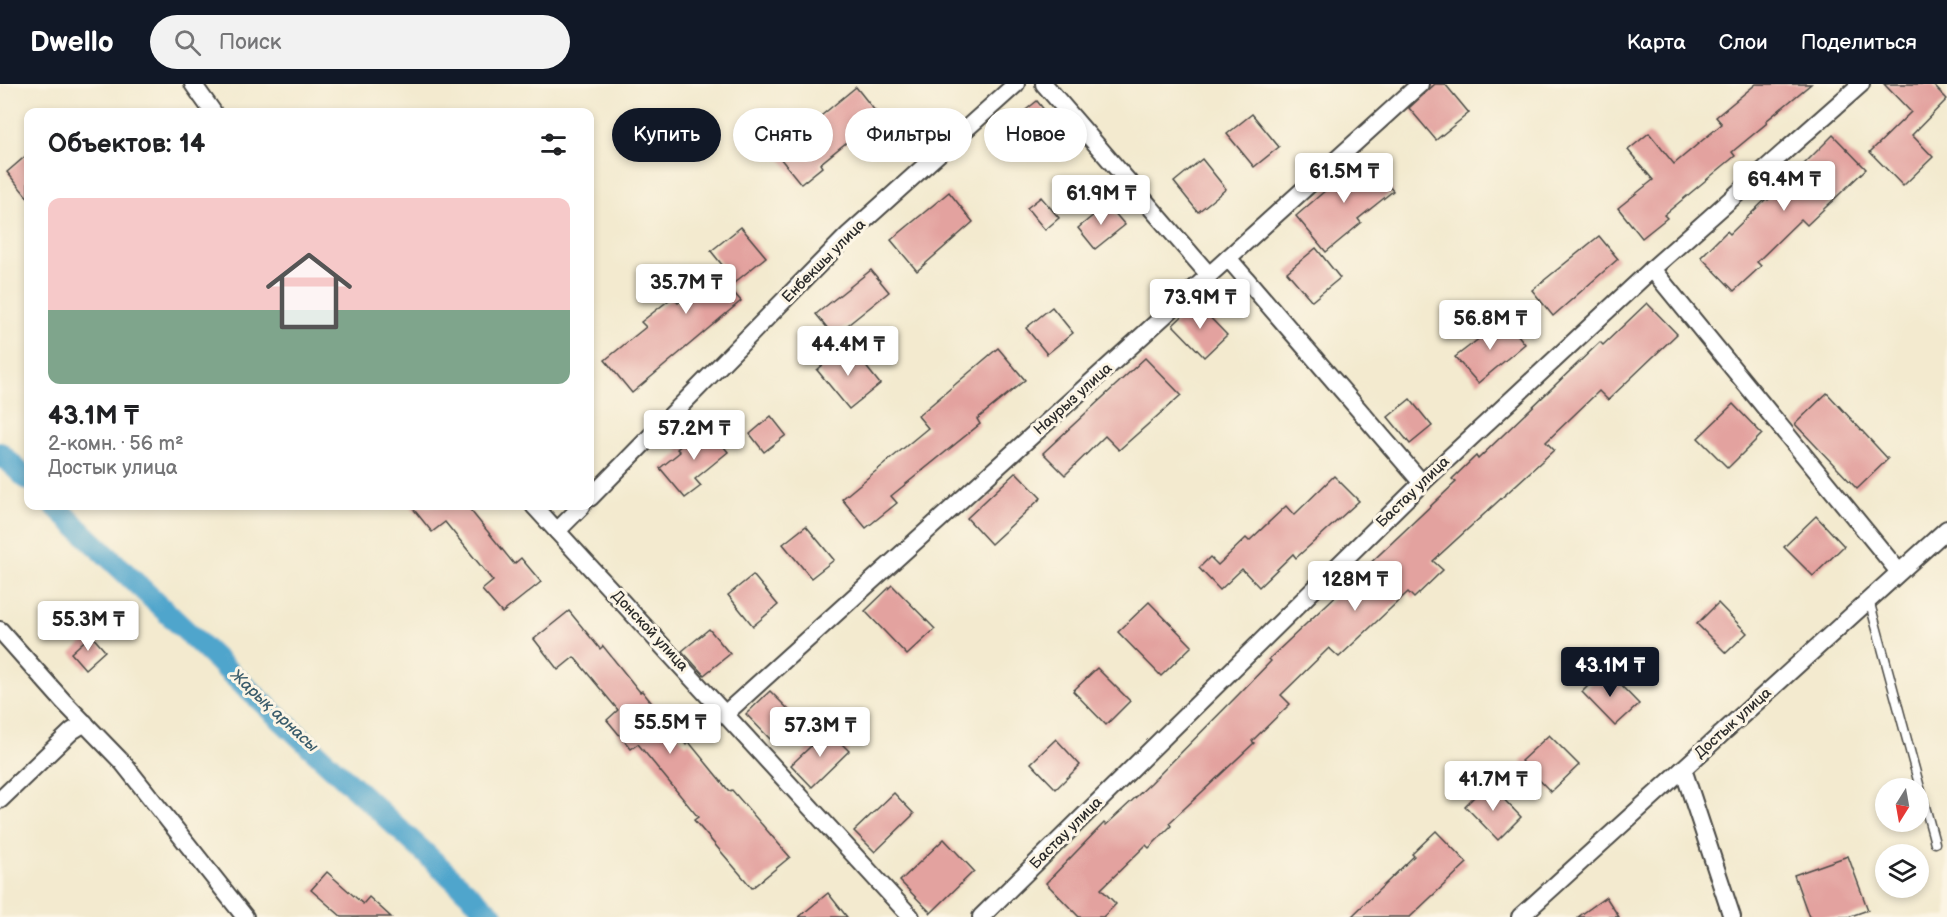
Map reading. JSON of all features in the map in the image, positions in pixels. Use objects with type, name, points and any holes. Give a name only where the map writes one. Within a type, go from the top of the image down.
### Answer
[{"type":"street","points":[[193,84],[210,108]]},
{"type":"street","name":"Енбекшы улица","points":[[594,494],[847,236],[1016,84]]},
{"type":"street","points":[[1044,84],[1209,275]]},
{"type":"street","name":"Наурыз улица","points":[[726,713],[1420,84]]},
{"type":"street","name":"Бастау улица","points":[[981,917],[1422,483],[1652,269],[1861,84]]},
{"type":"street","points":[[1228,258],[1422,483]]},
{"type":"street","points":[[1652,269],[1899,572]]},
{"type":"street","name":"Донской улица","points":[[538,510],[912,917]]},
{"type":"street","points":[[557,531],[578,510]]},
{"type":"street","name":"Достык улица","points":[[1520,917],[1947,529]]},
{"type":"street","points":[[0,630],[123,763],[245,917]]},
{"type":"street","points":[[0,800],[72,731],[85,723]]},
{"type":"street","points":[[1683,769],[1732,917]]},
{"type":"lane","points":[[1869,600],[1935,843]]},
{"type":"building","points":[[1435,84],[1445,84],[1469,113],[1436,140],[1409,108]]},
{"type":"building","points":[[1756,84],[1811,84],[1766,121],[1767,123],[1732,152],[1735,156],[1664,215],[1667,218],[1642,238],[1618,208],[1653,180],[1628,150],[1649,133],[1674,164],[1722,124],[1716,117]]},
{"type":"building","points":[[1884,84],[1932,84],[1947,99],[1912,135],[1933,157],[1903,186],[1870,152],[1911,112]]},
{"type":"building","points":[[856,87],[873,108],[845,108],[845,144],[833,153],[833,108],[831,108]]},
{"type":"building","points":[[1037,101],[1043,108],[1028,108]]},
{"type":"building","points":[[1252,114],[1279,147],[1254,167],[1227,134]]},
{"type":"building","points":[[1833,135],[1866,169],[1807,225],[1801,219],[1757,262],[1761,266],[1734,291],[1701,257],[1727,231],[1730,234],[1767,198],[1768,200]]},
{"type":"building","points":[[1365,156],[1393,191],[1358,219],[1361,223],[1326,252],[1296,216]]},
{"type":"building","points":[[24,157],[24,193],[7,172]]},
{"type":"building","points":[[1202,159],[1226,189],[1198,212],[1174,182]]},
{"type":"building","points":[[783,162],[822,162],[820,164],[822,167],[801,184]]},
{"type":"building","points":[[949,192],[973,222],[917,271],[891,240]]},
{"type":"building","points":[[1041,197],[1059,218],[1045,230],[1027,208]]},
{"type":"building","points":[[1107,204],[1125,225],[1095,249],[1078,228]]},
{"type":"building","points":[[741,227],[766,257],[729,287],[741,301],[632,393],[605,360],[646,327],[641,322],[673,297],[678,303],[723,266],[711,251]]},
{"type":"building","points":[[1599,236],[1618,259],[1553,316],[1532,290]]},
{"type":"building","points":[[1316,248],[1340,278],[1312,301],[1287,272]]},
{"type":"building","points":[[871,270],[889,292],[834,336],[816,314]]},
{"type":"building","points":[[1196,303],[1227,335],[1204,357],[1173,325]]},
{"type":"building","points":[[1647,303],[1677,334],[1608,400],[1599,391],[1546,442],[1554,450],[1433,561],[1443,570],[1414,598],[1408,592],[1339,657],[1329,648],[1281,695],[1290,704],[1252,741],[1254,743],[1169,823],[1171,826],[1149,848],[1146,845],[1101,889],[1116,904],[1103,917],[1079,917],[1046,883],[1104,823],[1106,825],[1151,783],[1271,661],[1269,659],[1456,482],[1452,479],[1476,456],[1478,459],[1600,342],[1603,345]]},
{"type":"building","points":[[1052,307],[1073,333],[1047,354],[1026,328]]},
{"type":"building","points":[[1505,319],[1525,344],[1478,383],[1455,357]]},
{"type":"building","points":[[848,344],[880,384],[849,409],[817,370]]},
{"type":"building","points":[[998,348],[1025,380],[977,419],[980,424],[891,496],[897,503],[866,528],[842,499],[928,428],[918,416]]},
{"type":"building","points":[[1145,358],[1181,395],[1119,450],[1105,436],[1065,475],[1043,453]]},
{"type":"building","points":[[1827,393],[1888,459],[1857,489],[1795,424]]},
{"type":"building","points":[[1410,399],[1432,426],[1410,444],[1388,417]]},
{"type":"building","points":[[1733,404],[1762,434],[1728,468],[1698,438]]},
{"type":"building","points":[[771,416],[786,435],[764,452],[750,434]]},
{"type":"building","points":[[706,425],[728,452],[695,479],[701,486],[685,498],[660,468],[680,452],[677,449]]},
{"type":"building","points":[[1016,472],[1041,498],[991,544],[967,518]]},
{"type":"building","points":[[1334,476],[1359,501],[1296,558],[1293,554],[1259,587],[1242,569],[1220,590],[1199,568],[1210,557],[1218,565],[1246,538],[1249,541],[1286,506],[1294,515]]},
{"type":"building","points":[[414,510],[470,510],[514,564],[521,558],[541,582],[502,613],[482,590],[493,581],[445,522],[432,532]]},
{"type":"building","points":[[1816,516],[1844,546],[1813,576],[1784,547]]},
{"type":"building","points":[[806,526],[834,560],[811,578],[783,544]]},
{"type":"building","points":[[753,575],[778,605],[753,626],[728,595]]},
{"type":"building","points":[[892,585],[935,629],[907,655],[865,611]]},
{"type":"building","points":[[1149,602],[1192,646],[1161,676],[1118,632]]},
{"type":"building","points":[[1718,603],[1747,633],[1726,653],[1697,624]]},
{"type":"building","points":[[569,611],[600,649],[603,646],[686,745],[689,742],[729,791],[732,790],[790,857],[752,888],[694,820],[698,817],[638,744],[631,749],[607,720],[618,710],[574,657],[558,670],[534,639]]},
{"type":"building","points":[[709,629],[730,654],[704,675],[682,651]]},
{"type":"building","points":[[91,635],[105,651],[85,669],[71,653]]},
{"type":"building","points":[[1097,668],[1130,701],[1106,725],[1073,691]]},
{"type":"building","points":[[1605,669],[1639,704],[1615,726],[1582,692]]},
{"type":"building","points":[[770,691],[794,715],[770,739],[746,714]]},
{"type":"building","points":[[828,730],[849,751],[812,787],[791,765]]},
{"type":"building","points":[[1549,735],[1579,765],[1551,792],[1521,761]]},
{"type":"building","points":[[1056,739],[1080,765],[1056,789],[1031,763]]},
{"type":"building","points":[[1488,783],[1521,817],[1498,840],[1465,806]]},
{"type":"building","points":[[894,793],[914,814],[875,852],[854,831]]},
{"type":"building","points":[[1436,831],[1467,863],[1410,917],[1351,917],[1414,856],[1412,854]]},
{"type":"building","points":[[944,839],[974,871],[931,913],[900,881]]},
{"type":"building","points":[[1848,856],[1868,910],[1848,917],[1809,917],[1794,875]]},
{"type":"building","points":[[327,872],[363,904],[369,897],[391,917],[342,917],[311,890]]},
{"type":"building","points":[[828,893],[847,917],[799,917]]},
{"type":"building","points":[[1606,897],[1619,917],[1578,917]]},
{"type":"waterway","name":"Жарық арнасы","points":[[0,453],[24,476]]},
{"type":"waterway","name":"Жарық арнасы","points":[[59,510],[224,667],[494,917]]}]
